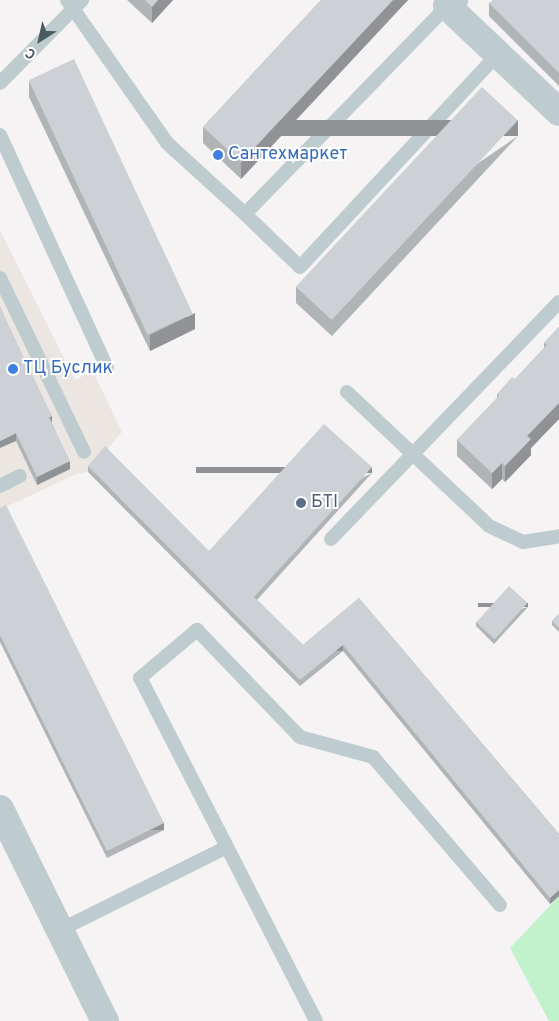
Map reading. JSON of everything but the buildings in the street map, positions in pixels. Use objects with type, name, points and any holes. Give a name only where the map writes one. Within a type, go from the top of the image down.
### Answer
[{"type":"street","points":[[450,3],[498,54],[559,112]]},
{"type":"street","points":[[0,809],[105,1021]]},
{"type":"lane","points":[[0,83],[74,3],[167,143],[245,214],[300,268],[498,54]]},
{"type":"lane","points":[[245,214],[450,3]]},
{"type":"lane","points":[[0,135],[106,368]]},
{"type":"lane","points":[[0,278],[84,452]]},
{"type":"lane","points":[[331,539],[414,456],[559,302]]},
{"type":"lane","points":[[347,392],[489,526],[523,542],[559,536]]},
{"type":"lane","points":[[0,486],[20,476]]},
{"type":"lane","points":[[316,1021],[140,678],[196,630],[300,737],[373,757],[500,905]]},
{"type":"lane","points":[[60,930],[227,847]]},
{"type":"shaded area","points":[[0,231],[75,380],[93,371],[122,432],[88,472],[76,474],[0,510]]},
{"type":"green space","points":[[559,896],[559,1021],[549,1021],[510,948]]},
{"type":"place","name":"Сантехмаркет","points":[[218,155]]},
{"type":"place","name":"ТЦ Буслик","points":[[13,369]]},
{"type":"place","name":"БТІ","points":[[301,503]]}]
